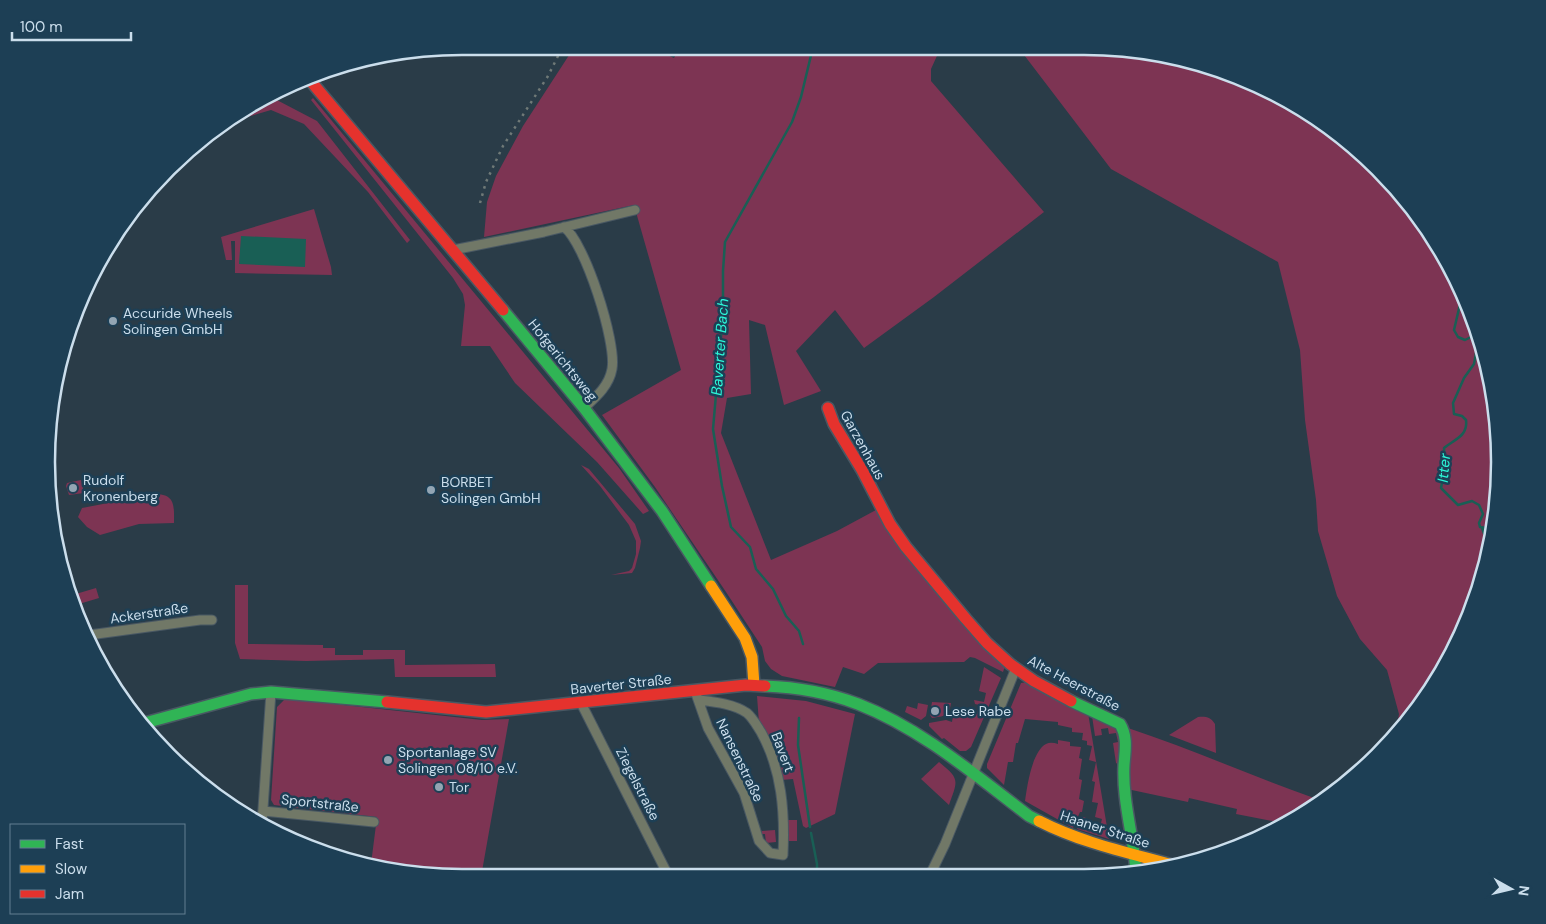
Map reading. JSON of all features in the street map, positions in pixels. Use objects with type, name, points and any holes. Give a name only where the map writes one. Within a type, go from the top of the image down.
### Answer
[{"type":"street","name":"Hofgerichtsweg","points":[[313,84],[584,408],[662,511],[745,638],[751,652],[754,685]]},
{"type":"street","points":[[453,250],[635,210]]},
{"type":"street","points":[[564,227],[572,235],[594,285],[606,324],[612,353],[613,366],[608,380],[600,393],[584,408]]},
{"type":"street","name":"Garzenhaus","points":[[828,408],[832,422],[860,466],[874,496]]},
{"type":"street","name":"Alte Heerstraße","points":[[874,496],[898,535],[977,633],[1016,668],[1062,696],[1120,724],[1126,738],[1124,785],[1136,866]]},
{"type":"street","name":"Ackerstraße","points":[[94,635],[212,620]]},
{"type":"street","points":[[933,869],[946,844],[1016,668]]},
{"type":"street","name":"Baverter Straße","points":[[149,722],[243,696],[271,692],[486,712],[582,703],[697,696],[754,685],[808,691],[867,708],[912,730],[973,774]]},
{"type":"street","points":[[262,816],[271,692]]},
{"type":"street","name":"Nansenstraße","points":[[697,696],[708,728],[744,793],[759,841],[770,853],[783,855]]},
{"type":"street","name":"Bavert","points":[[697,696],[747,713],[764,737],[775,763],[780,783],[784,816],[783,855]]},
{"type":"street","name":"Ziegelstraße","points":[[582,703],[665,869]]},
{"type":"street","name":"Haaner Straße","points":[[973,774],[1029,816],[1056,830],[1075,838],[1160,862]]},
{"type":"street","name":"Sportstraße","points":[[262,811],[374,822]]},
{"type":"street","points":[[1149,864],[1151,859]]},
{"type":"shaded area","points":[[569,55],[667,55],[674,58],[676,55],[937,55],[931,69],[931,81],[1044,212],[934,297],[864,348],[835,310],[796,351],[821,391],[784,405],[765,325],[749,320],[751,394],[727,398],[721,433],[771,560],[837,531],[876,510],[1005,666],[1003,672],[970,657],[964,662],[878,663],[864,674],[843,667],[835,687],[782,676],[771,669],[765,661],[762,647],[726,592],[655,487],[602,415],[681,370],[634,205],[484,237],[487,202],[496,176],[523,126]]},
{"type":"shaded area","points":[[1024,55],[1084,55],[1137,58],[1189,69],[1240,86],[1264,97],[1288,110],[1332,139],[1372,174],[1407,214],[1449,282],[1460,306],[1477,357],[1488,409],[1491,462],[1488,515],[1477,567],[1460,618],[1436,666],[1398,721],[1399,714],[1387,670],[1360,639],[1337,596],[1318,531],[1316,500],[1305,420],[1300,350],[1278,262],[1111,169]]},
{"type":"shaded area","points":[[313,98],[619,468],[649,511],[643,514],[597,462],[515,383],[490,346],[461,346],[465,305],[463,294],[453,278],[311,100]]},
{"type":"shaded area","points":[[277,100],[317,121],[410,240],[407,243],[368,192],[304,124],[271,110],[247,117]]},
{"type":"shaded area","points":[[314,209],[332,275],[235,273],[235,241],[231,241],[232,260],[226,260],[221,237]]},
{"type":"shaded area","points":[[241,236],[306,239],[305,267],[239,264]]},
{"type":"shaded area","points":[[581,465],[589,469],[635,524],[641,541],[635,568],[632,573],[611,575],[629,571],[632,568],[636,554],[636,541],[629,525],[600,486]]},
{"type":"shaded area","points":[[81,480],[84,493],[69,495],[67,483]]},
{"type":"shaded area","points":[[155,494],[167,496],[170,499],[174,507],[174,523],[139,524],[100,535],[87,527],[78,517],[82,508]]},
{"type":"shaded area","points":[[235,585],[248,585],[248,644],[323,645],[323,648],[335,648],[335,655],[363,655],[363,650],[405,650],[405,665],[495,664],[496,677],[395,677],[394,659],[306,661],[240,659],[235,643]]},
{"type":"shaded area","points":[[96,588],[99,598],[81,603],[77,594]]},
{"type":"shaded area","points":[[984,667],[1001,678],[971,747],[966,751],[960,751],[944,738],[942,739],[929,726],[929,723],[946,720],[952,722],[954,708],[977,714],[979,705],[975,704],[974,700],[984,702],[986,693],[979,691]]},
{"type":"shaded area","points":[[1028,682],[1088,713],[1109,839],[1077,829],[1083,817],[1086,818],[1086,825],[1100,827],[1102,819],[1095,817],[1098,803],[1092,802],[1095,782],[1092,781],[1096,762],[1089,760],[1092,746],[1087,745],[1087,741],[1082,740],[1083,733],[1072,732],[1072,728],[1058,725],[1058,722],[1025,719],[1018,743],[1016,743],[1013,762],[1008,762],[1004,785],[987,768],[1021,683]]},
{"type":"shaded area","points":[[757,696],[806,701],[855,714],[835,814],[806,828],[803,826],[793,779],[782,780],[759,723]]},
{"type":"shaded area","name":"Sportanlage SV Solingen 08/10 e.V.","points":[[284,700],[482,720],[509,719],[482,869],[409,866],[372,858],[377,817],[274,805],[271,800],[277,707]]},
{"type":"shaded area","points":[[932,702],[951,703],[949,711],[943,716],[932,718],[930,715]]},
{"type":"shaded area","points":[[918,703],[928,705],[926,716],[921,720],[905,712],[907,706],[917,709]]},
{"type":"shaded area","points":[[1092,716],[1121,731],[1121,766],[1116,763],[1113,743],[1118,742],[1116,733],[1109,734],[1108,728],[1101,729],[1102,735],[1095,736]]},
{"type":"shaded area","points":[[1198,717],[1208,718],[1215,724],[1216,753],[1169,735]]},
{"type":"shaded area","points":[[1128,728],[1313,798],[1274,821],[1236,814],[1237,809],[1189,798],[1188,802],[1127,789]]},
{"type":"shaded area","points":[[1058,740],[1070,742],[1070,746],[1081,747],[1079,758],[1082,759],[1079,779],[1082,780],[1079,799],[1084,801],[1082,812],[1080,812],[1073,828],[1025,801],[1031,770],[1037,754],[1046,744],[1058,744]]},
{"type":"shaded area","points":[[939,762],[954,776],[955,785],[949,805],[921,779]]},
{"type":"shaded area","points":[[788,820],[797,820],[797,841],[788,841]]},
{"type":"shaded area","points":[[775,830],[776,842],[766,843],[765,834],[762,834],[762,831]]},
{"type":"waterway","name":"Baverter Bach","points":[[803,644],[799,631],[786,616],[773,589],[756,569],[750,547],[731,527],[713,429],[723,314],[725,242],[792,122],[801,97],[811,55]]},
{"type":"waterway","name":"Itter","points":[[1460,305],[1454,330],[1458,337],[1465,340],[1471,337]]},
{"type":"waterway","name":"Itter","points":[[1476,353],[1474,364],[1464,378],[1453,403],[1454,414],[1462,416],[1466,420],[1466,425],[1463,434],[1444,448],[1445,467],[1441,488],[1458,505],[1472,501],[1479,505],[1483,514],[1479,523],[1480,527],[1486,528]]},
{"type":"waterway","points":[[1482,528],[1484,534]]},
{"type":"waterway","name":"Baverter Bach","points":[[799,718],[798,745],[810,827]]},
{"type":"waterway","name":"Baverter Bach","points":[[811,833],[817,869]]},
{"type":"railway","points":[[480,203],[486,182],[503,146],[548,76],[558,55]]},
{"type":"traffic: fast","points":[[503,310],[584,408],[662,511],[711,586]]},
{"type":"traffic: fast","points":[[765,686],[800,689],[824,694],[847,700],[882,714],[947,754],[1029,816],[1039,821]]},
{"type":"traffic: fast","points":[[149,722],[251,694],[271,692],[387,702]]},
{"type":"traffic: fast","points":[[1071,701],[1120,724],[1123,729],[1126,806],[1135,866]]},
{"type":"traffic: slow","points":[[711,586],[745,638],[752,657],[754,685]]},
{"type":"traffic: slow","points":[[1039,821],[1089,841],[1160,862]]},
{"type":"traffic: jam","points":[[313,84],[503,310]]},
{"type":"traffic: jam","points":[[828,408],[834,424],[862,470],[890,524],[906,547],[987,643],[1010,664],[1034,681],[1071,701]]},
{"type":"traffic: jam","points":[[387,702],[486,712],[746,685],[765,686]]},
{"type":"place","name":"Accuride Wheels Solingen GmbH","points":[[113,321]]},
{"type":"place","name":"Rudolf Kronenberg","points":[[73,488]]},
{"type":"place","name":"BORBET Solingen GmbH","points":[[431,490]]},
{"type":"place","name":"Lese Rabe","points":[[935,711]]},
{"type":"place","name":"Sportanlage SV Solingen 08/10 e.V.","points":[[388,760]]},
{"type":"place","name":"Tor","points":[[439,787]]}]
